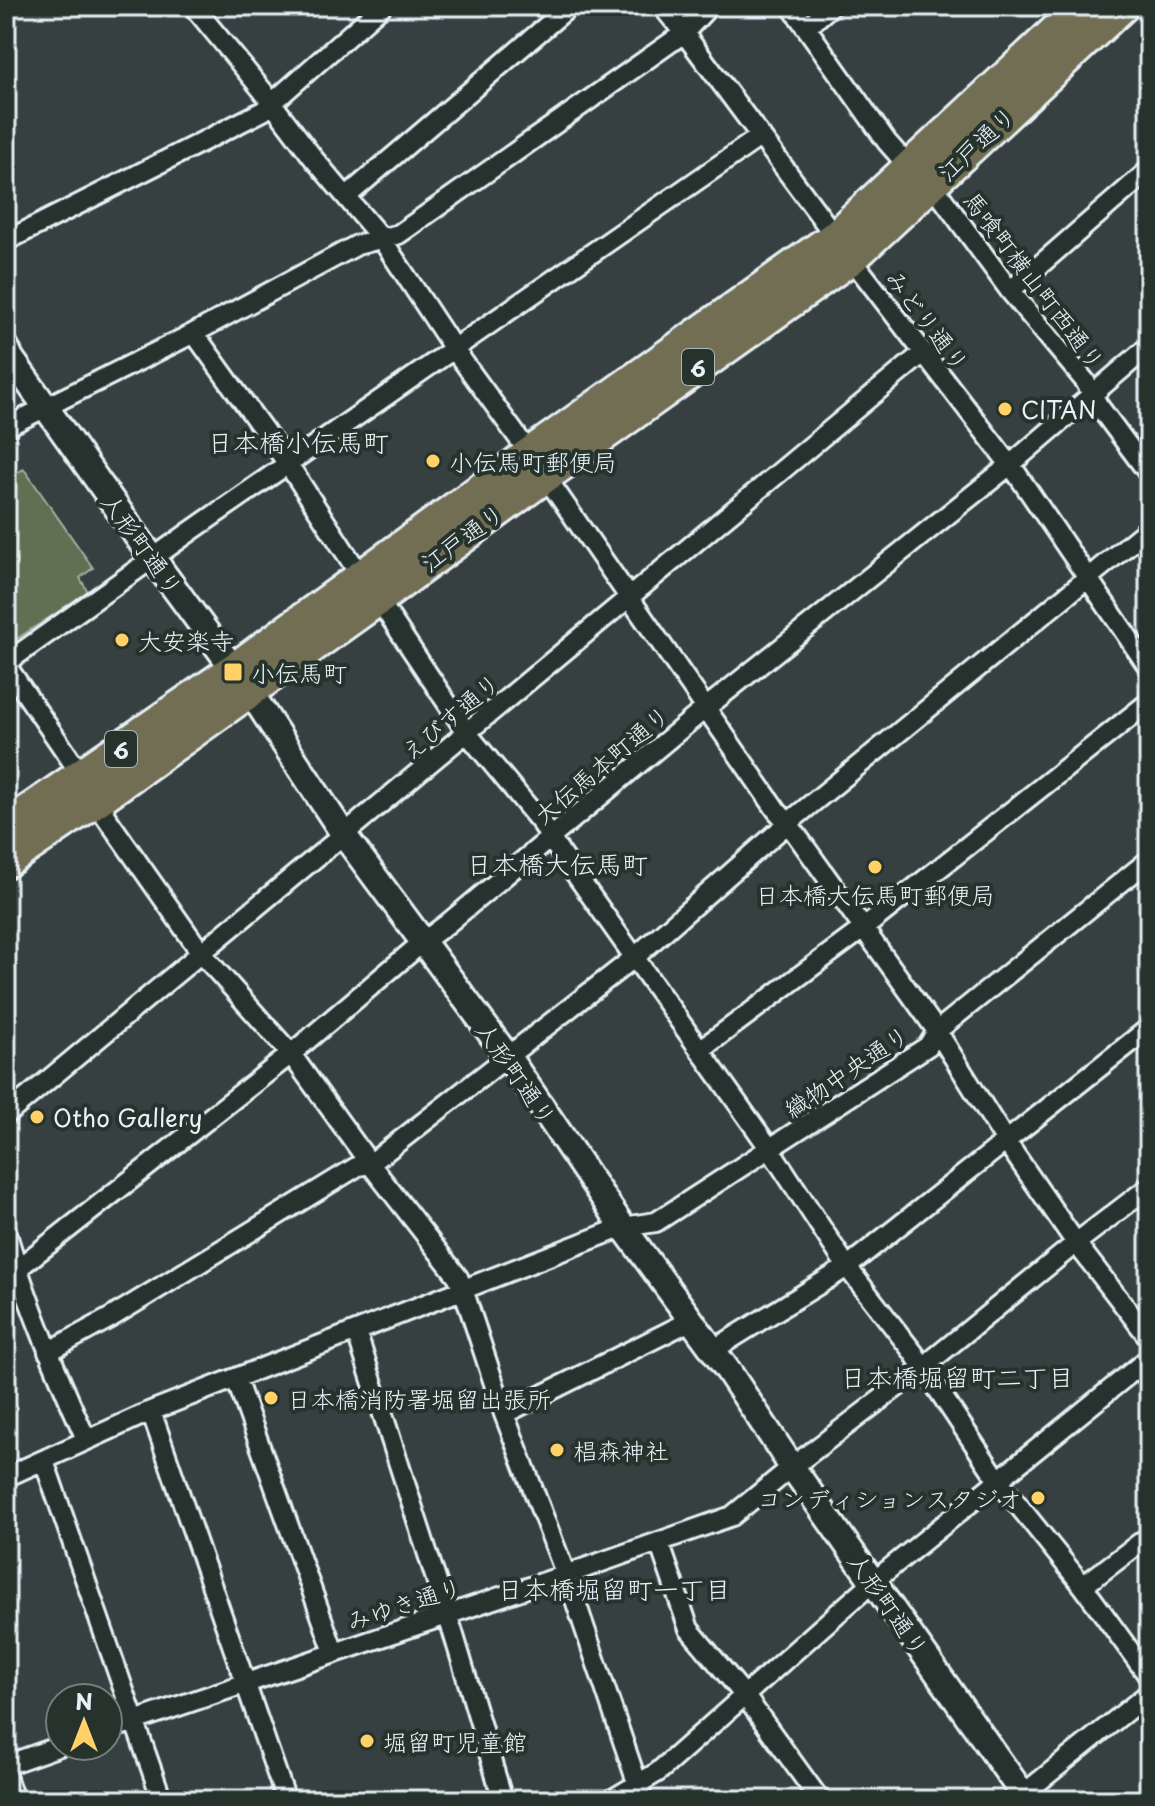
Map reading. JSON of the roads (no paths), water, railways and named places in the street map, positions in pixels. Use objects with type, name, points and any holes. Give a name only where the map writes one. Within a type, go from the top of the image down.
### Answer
[{"type":"highway","name":"江戸通り","points":[[6,861],[94,785],[843,247],[920,175],[1083,6]]},
{"type":"highway","name":"江戸通り","points":[[920,175],[1122,6]]},
{"type":"highway","name":"江戸通り","points":[[6,827],[94,785]]},
{"type":"street","points":[[193,6],[381,238],[454,349],[777,811],[937,1031],[1005,1140],[1076,1243],[1149,1338]]},
{"type":"street","points":[[6,241],[263,111],[382,6]]},
{"type":"street","points":[[347,196],[570,6]]},
{"type":"street","name":"みどり通り","points":[[662,6],[1010,465],[1149,668]]},
{"type":"street","points":[[6,427],[194,333],[357,245],[399,234],[684,33],[709,6]]},
{"type":"street","name":"馬喰町横山町西通り","points":[[791,6],[887,142],[920,175],[1085,381],[1149,474]]},
{"type":"street","points":[[807,27],[831,6]]},
{"type":"street","points":[[640,1793],[458,1277],[370,1164],[291,1054],[202,954],[104,814],[94,785],[6,664],[761,136]]},
{"type":"street","points":[[1010,291],[1149,170]]},
{"type":"street","points":[[194,333],[288,464],[467,733],[543,825],[770,1149],[847,1267],[913,1352],[998,1480],[1083,1586],[1149,1677]]},
{"type":"street","name":"大伝馬本町通り","points":[[12,1271],[291,1054],[707,707],[1010,465],[1149,346]]},
{"type":"street","name":"人形町通り","points":[[6,347],[153,559],[242,680],[344,835],[508,1057],[623,1227],[713,1350],[1022,1798]]},
{"type":"street","name":"えびす通り","points":[[6,1115],[923,353]]},
{"type":"street","points":[[48,1352],[110,1318],[358,1166],[370,1164],[635,957],[788,823],[1149,528]]},
{"type":"street","points":[[700,1050],[864,928],[1149,702]]},
{"type":"street","name":"織物中央通り","points":[[6,1477],[151,1411],[623,1227],[656,1222],[928,1046],[937,1031],[1149,860]]},
{"type":"street","points":[[713,1350],[847,1267],[1149,1028]]},
{"type":"street","name":"みゆき通り","points":[[124,1724],[732,1516],[1149,1187]]},
{"type":"street","points":[[6,1231],[12,1271],[86,1439]]},
{"type":"street","points":[[504,1414],[692,1320]]},
{"type":"street","points":[[356,1331],[503,1800]]},
{"type":"street","points":[[611,1800],[640,1793],[658,1772],[873,1582],[1149,1358]]},
{"type":"street","points":[[236,1379],[334,1652]]},
{"type":"street","points":[[151,1411],[286,1800]]},
{"type":"street","points":[[44,1461],[162,1800]]},
{"type":"street","points":[[1083,1586],[1149,1536]]},
{"type":"street","points":[[659,1542],[689,1629],[745,1696],[820,1800]]},
{"type":"street","points":[[1022,1798],[1149,1693]]},
{"type":"street","points":[[6,1765],[44,1752]]},
{"type":"street","points":[[6,1776],[14,1800]]},
{"type":"place","name":"CITAN","points":[[1005,409]]},
{"type":"place","name":"小伝馬町郵便局","points":[[433,461]]},
{"type":"place","name":"大安楽寺","points":[[122,640]]},
{"type":"place","name":"小伝馬町","points":[[233,672]]},
{"type":"place","name":"日本橋大伝馬町郵便局","points":[[875,867]]},
{"type":"place","name":"Otho Gallery","points":[[37,1117]]},
{"type":"place","name":"日本橋消防署堀留出張所","points":[[271,1398]]},
{"type":"place","name":"椙森神社","points":[[557,1450]]},
{"type":"place","name":"コンディションスタジオ","points":[[1038,1498]]},
{"type":"place","name":"堀留町児童館","points":[[367,1741]]},
{"type":"district","name":"日本橋小伝馬町","points":[[298,441]]},
{"type":"district","name":"日本橋大伝馬町","points":[[557,863]]},
{"type":"district","name":"日本橋堀留町二丁目","points":[[957,1376]]},
{"type":"district","name":"日本橋堀留町一丁目","points":[[614,1588]]}]
